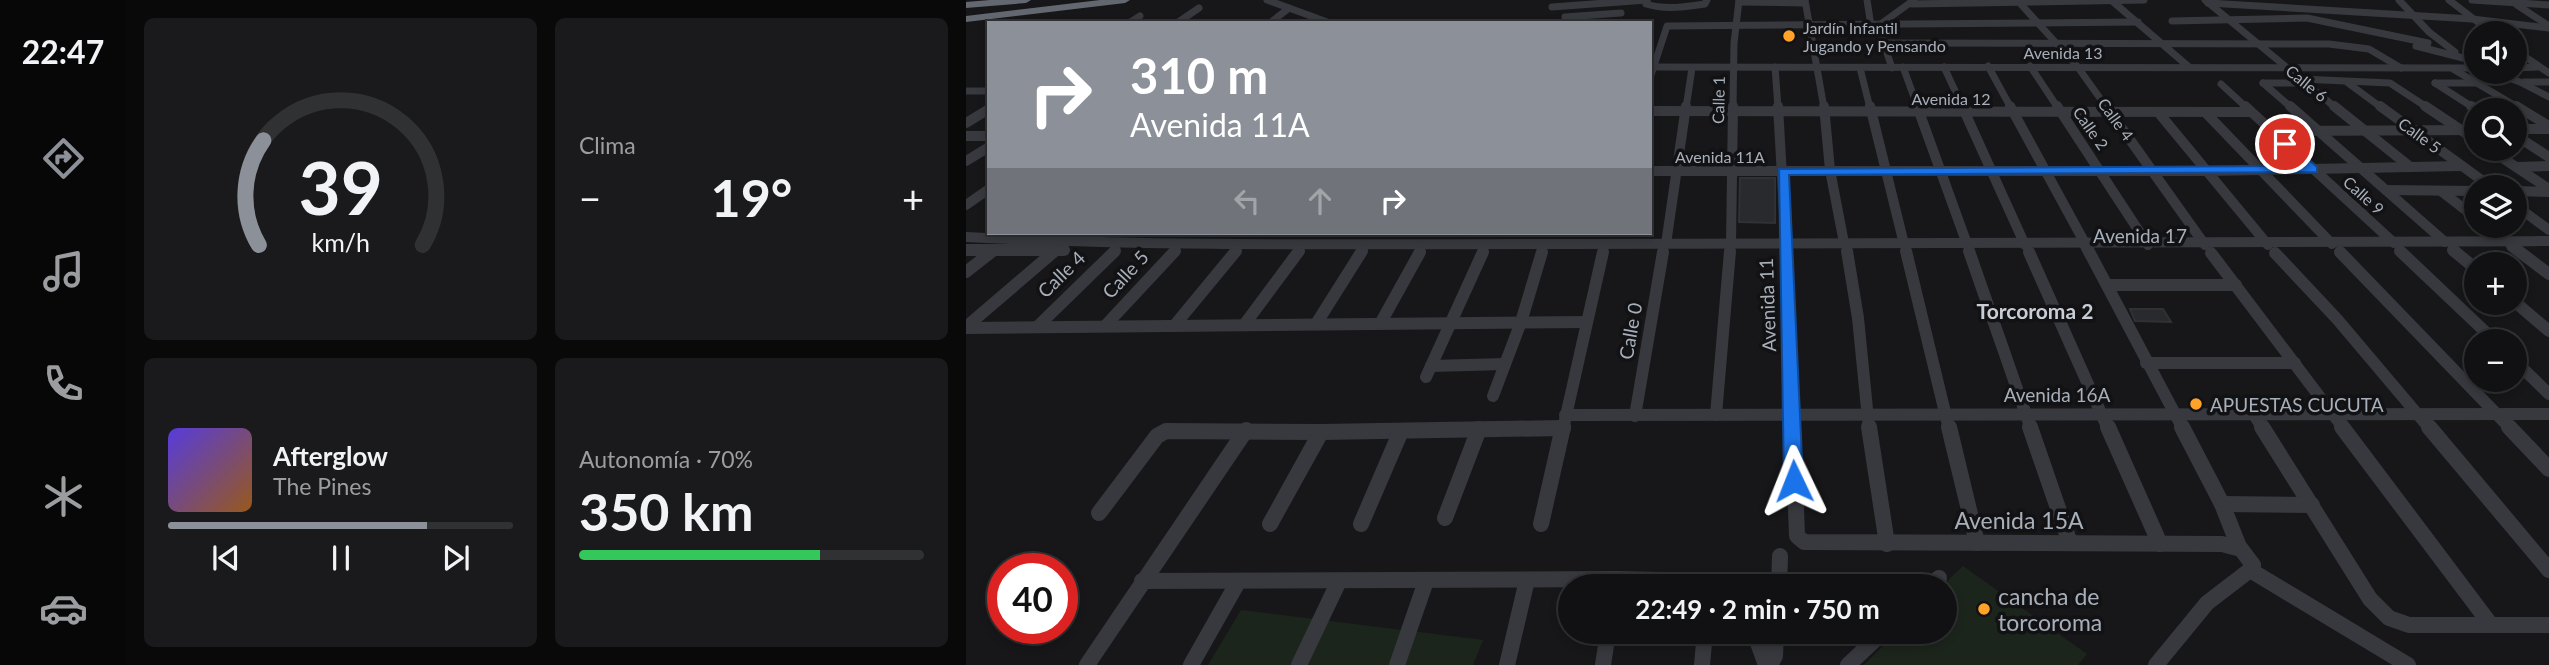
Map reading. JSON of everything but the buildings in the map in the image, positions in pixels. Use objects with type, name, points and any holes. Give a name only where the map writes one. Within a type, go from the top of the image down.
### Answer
[{"type":"highway","points":[[966,5],[1026,0]]},
{"type":"highway","points":[[1028,13],[1051,4],[1049,0]]},
{"type":"highway","points":[[966,19],[1125,0]]},
{"type":"street","points":[[1267,0],[1311,20]]},
{"type":"street","points":[[1541,0],[1567,20],[1600,19],[1620,13]]},
{"type":"street","points":[[1552,7],[1586,2],[1647,0],[1646,4],[1661,7],[1699,5],[1705,4],[1707,0]]},
{"type":"street","points":[[1867,0],[1875,26],[1919,112],[2070,543]]},
{"type":"street","points":[[2111,0],[2164,42],[2189,67]]},
{"type":"street","points":[[1875,26],[1913,2],[2144,0]]},
{"type":"street","points":[[2292,0],[2301,7],[2314,27],[2381,38],[2463,58]]},
{"type":"street","points":[[2399,0],[2429,32],[2463,58]]},
{"type":"street","points":[[2449,0],[2475,21]]},
{"type":"street","points":[[2472,0],[2549,5]]},
{"type":"street","points":[[1617,21],[1620,1]]},
{"type":"street","points":[[1739,1],[1805,2],[1825,112],[1830,170],[1858,318],[1867,414],[1887,544]]},
{"type":"street","name":"Calle 1","points":[[1716,415],[1731,247],[1734,68],[1739,1]]},
{"type":"street","name":"Calle 4","points":[[2018,1],[2036,24],[2077,66],[2208,249],[2491,625]]},
{"type":"street","points":[[2206,2],[2472,19],[2549,27]]},
{"type":"street","name":"Calle 6","points":[[2206,2],[2409,166]]},
{"type":"street","points":[[2514,3],[2549,27]]},
{"type":"street","points":[[2357,12],[2366,6]]},
{"type":"street","points":[[1180,21],[1199,8]]},
{"type":"street","points":[[1273,21],[1289,8]]},
{"type":"street","points":[[2357,12],[2364,23],[2377,27]]},
{"type":"street","points":[[2533,15],[2549,17]]},
{"type":"street","points":[[1132,21],[1140,16]]},
{"type":"street","points":[[2172,21],[2307,18],[2428,43]]},
{"type":"street","points":[[1652,67],[1667,26],[2138,22]]},
{"type":"street","points":[[1885,43],[2164,42],[2353,46],[2378,52],[2401,68]]},
{"type":"street","points":[[2527,59],[2549,74]]},
{"type":"street","points":[[1988,66],[2108,285],[2146,363],[2222,504],[2239,547],[2252,561],[2250,570],[2207,603],[2156,665]]},
{"type":"street","name":"Calle 2","points":[[2030,66],[2148,245]]},
{"type":"street","name":"Avenida 13","points":[[1652,67],[2464,69]]},
{"type":"street","points":[[1944,67],[2160,544]]},
{"type":"street","points":[[2527,67],[2549,68]]},
{"type":"street","name":"Calle 0","points":[[1635,416],[1692,68]]},
{"type":"street","name":"Avenida 11","points":[[1775,68],[1783,171],[1795,527],[1800,540]]},
{"type":"street","points":[[1860,68],[1977,543]]},
{"type":"street","points":[[2455,70],[2464,75]]},
{"type":"street","points":[[2527,82],[2549,82]]},
{"type":"street","points":[[2464,132],[2390,83],[2263,83],[2464,259]]},
{"type":"street","name":"Calle 5","points":[[2348,83],[2474,175]]},
{"type":"street","points":[[2464,83],[2435,83],[2464,102]]},
{"type":"street","points":[[2479,84],[2549,128]]},
{"type":"street","points":[[2524,84],[2549,97]]},
{"type":"street","name":"Calle 9","points":[[2221,85],[2397,247]]},
{"type":"street","points":[[966,91],[987,91]]},
{"type":"street","points":[[966,123],[987,110]]},
{"type":"street","name":"Avenida 12","points":[[1652,111],[2251,112]]},
{"type":"street","points":[[2158,111],[2271,249],[2337,319],[2549,570]]},
{"type":"street","points":[[2205,112],[2549,469]]},
{"type":"street","points":[[2527,129],[2549,128]]},
{"type":"street","points":[[2271,131],[2461,130]]},
{"type":"street","points":[[966,136],[987,136]]},
{"type":"street","points":[[2527,143],[2549,158]]},
{"type":"street","points":[[966,161],[987,148]]},
{"type":"street","points":[[2507,161],[2549,190]]},
{"type":"street","name":"Avenida 11A","points":[[1652,171],[2210,172],[2462,166]]},
{"type":"street","points":[[2516,167],[2549,166]]},
{"type":"street","points":[[968,203],[987,190]]},
{"type":"street","points":[[2386,190],[2464,191]]},
{"type":"street","points":[[2527,191],[2549,190]]},
{"type":"street","points":[[2441,191],[2464,209]]},
{"type":"street","points":[[968,203],[987,202]]},
{"type":"street","points":[[2527,214],[2549,230]]},
{"type":"street","name":"Avenida 11","points":[[966,237],[985,234]]},
{"type":"street","name":"Avenida 11","points":[[991,235],[1061,246]]},
{"type":"street","points":[[966,327],[1075,235]]},
{"type":"street","name":"Calle 4","points":[[1037,327],[1126,235]]},
{"type":"street","name":"Calle 5","points":[[1105,326],[1189,235]]},
{"type":"street","points":[[1174,326],[1248,235]]},
{"type":"street","points":[[1244,325],[1311,235]]},
{"type":"street","points":[[1316,324],[1369,235]]},
{"type":"street","points":[[1380,324],[1430,235]]},
{"type":"street","points":[[2503,238],[2549,274]]},
{"type":"street","name":"Avenida 17","points":[[1731,247],[2271,249],[2549,242]]},
{"type":"street","points":[[1487,243],[1429,372],[1505,365]]},
{"type":"street","name":"Avenida 11","points":[[966,250],[1061,246],[1422,248],[1487,243],[1731,247]]},
{"type":"street","points":[[1493,396],[1521,323],[1546,243]]},
{"type":"street","points":[[1541,524],[1605,243]]},
{"type":"street","name":"Avenida 17","points":[[2088,249],[2148,245],[2208,249]]},
{"type":"street","name":"Avenida 17","points":[[2512,245],[2549,248]]},
{"type":"street","points":[[2397,247],[2482,329]]},
{"type":"street","points":[[966,272],[993,250]]},
{"type":"street","points":[[2108,285],[2236,285]]},
{"type":"street","points":[[2527,312],[2549,331]]},
{"type":"street","points":[[966,327],[1587,322]]},
{"type":"street","points":[[2146,363],[2295,363]]},
{"type":"street","points":[[2527,373],[2549,394]]},
{"type":"street","name":"Avenida 16A","points":[[1099,513],[1157,436],[1166,431],[1479,429],[1635,416],[1791,413],[2549,414]]},
{"type":"street","points":[[2253,414],[2370,599],[2389,618],[2410,625],[2549,625]]},
{"type":"street","points":[[1445,518],[1479,429]]},
{"type":"street","points":[[1087,665],[1246,430]]},
{"type":"street","points":[[1361,523],[1401,431]]},
{"type":"street","points":[[1270,524],[1321,432]]},
{"type":"street","points":[[2222,504],[2312,505]]},
{"type":"street","name":"Avenida 15A","points":[[1800,540],[1815,544],[2222,544],[2239,547]]},
{"type":"street","points":[[1779,574],[1780,556]]},
{"type":"street","points":[[2250,570],[2408,665]]},
{"type":"street","points":[[1299,665],[1339,580]]},
{"type":"street","points":[[1507,665],[1527,580]]},
{"type":"street","points":[[1142,581],[1558,581]]},
{"type":"street","points":[[1397,665],[1426,581]]},
{"type":"street","points":[[1191,665],[1238,582]]},
{"type":"street","points":[[1602,665],[1606,644]]},
{"type":"street","points":[[1702,665],[1704,644]]},
{"type":"street","points":[[1759,644],[1768,665],[1775,656],[1776,644]]},
{"type":"street","points":[[1847,665],[1870,644]]},
{"type":"shaded area","name":"cancha de torcoroma","points":[[1963,566],[2087,654],[2078,665],[1864,665],[1885,644],[1957,644],[1957,574],[1955,574]]},
{"type":"shaded area","points":[[1241,610],[1483,640],[1473,665],[1208,665]]},
{"type":"place","name":"Jardín Infantil Jugando y Pensando","points":[[1789,36]]},
{"type":"place","name":"APUESTAS CUCUTA","points":[[2196,404]]},
{"type":"place","name":"cancha de torcoroma","points":[[1984,609]]},
{"type":"district","name":"Torcoroma 2","points":[[2035,310]]},
{"type":"route","points":[[1794,481],[1783,171],[2312,170],[2285,144]]}]
